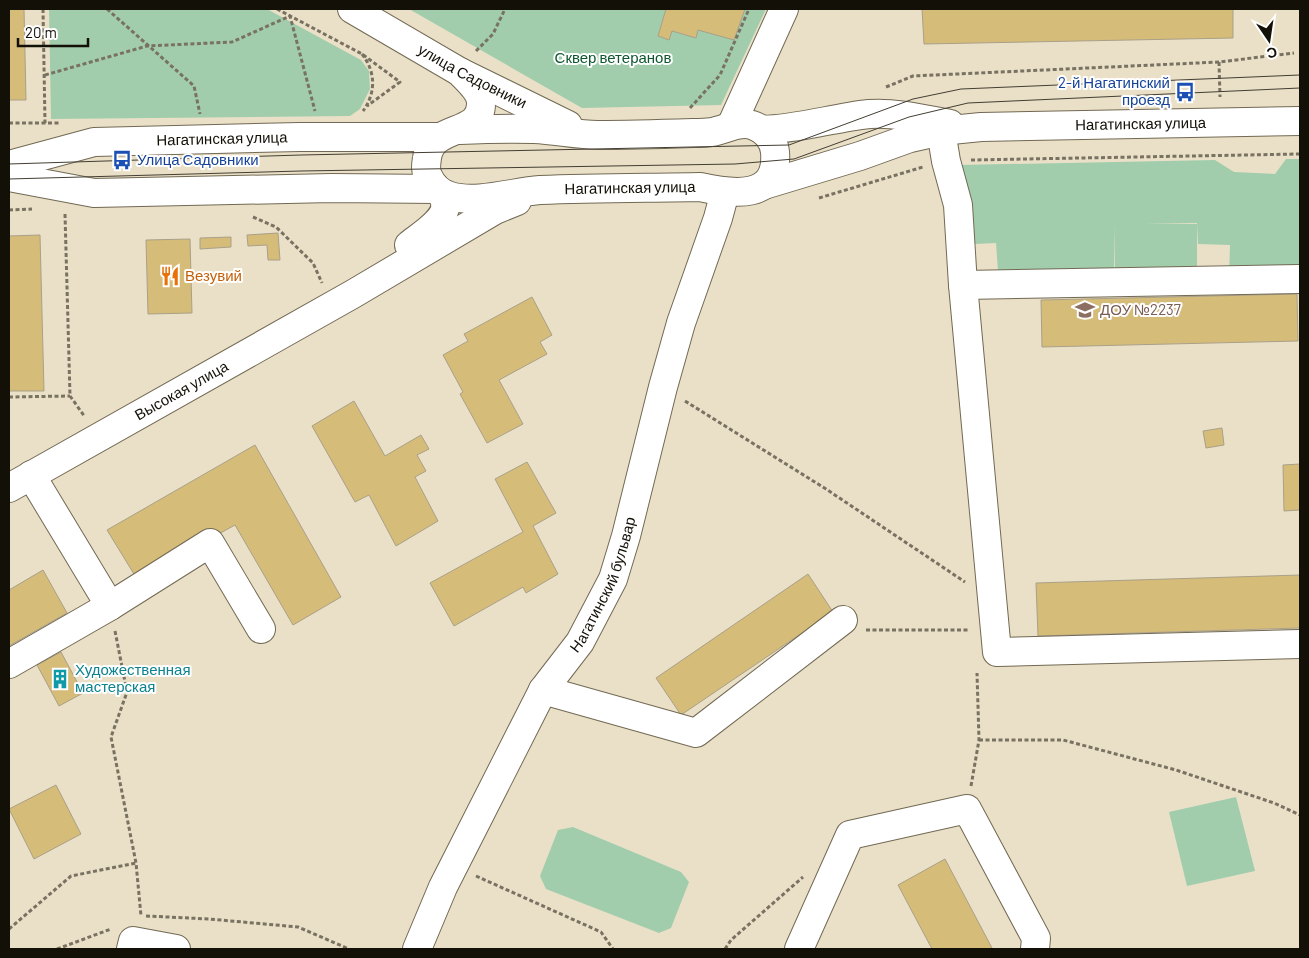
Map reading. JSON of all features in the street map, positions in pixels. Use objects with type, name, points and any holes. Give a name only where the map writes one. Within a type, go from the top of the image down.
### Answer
[{"type":"street","name":"улица Садовники","points":[[352,9],[465,64],[560,122],[597,135]]},
{"type":"street","points":[[731,126],[784,9]]},
{"type":"street","points":[[439,190],[432,184],[425,170],[427,153],[431,144],[448,133],[474,122],[479,112],[481,102],[465,64]]},
{"type":"street","name":"Нагатинская улица","points":[[9,165],[94,142],[290,138],[536,129],[597,135],[711,132],[731,126],[748,125],[762,130],[781,130],[817,122],[871,114],[981,127]]},
{"type":"street","name":"Нагатинская улица","points":[[9,177],[94,193],[332,188],[439,190],[450,196],[486,198],[540,190],[700,186],[725,192],[754,190],[764,185],[860,156],[910,138],[941,131],[981,127],[1300,121]]},
{"type":"street","points":[[762,130],[770,137],[775,146],[776,161],[776,168],[764,185]]},
{"type":"street","points":[[941,131],[946,161],[958,205],[963,285],[997,652],[1300,644]]},
{"type":"street","name":"Высокая улица","points":[[353,294],[439,220],[446,202],[439,190]]},
{"type":"street","name":"Высокая улица","points":[[20,481],[353,294],[495,210],[540,190]]},
{"type":"street","name":"Нагатинский бульвар","points":[[417,949],[443,887],[543,690],[580,642],[613,579],[626,536],[663,387],[725,192]]},
{"type":"street","points":[[963,285],[1300,278]]},
{"type":"street","points":[[20,481],[110,606]]},
{"type":"street","points":[[9,664],[110,606],[210,542],[261,629]]},
{"type":"street","points":[[543,690],[696,733],[837,625]]},
{"type":"street","points":[[799,949],[850,835],[967,809],[1036,938],[1035,949]]},
{"type":"street","points":[[128,934],[176,949]]},
{"type":"path","points":[[44,9],[46,123]]},
{"type":"path","points":[[107,9],[194,86],[202,122]]},
{"type":"path","points":[[277,9],[362,54],[400,82],[365,107]]},
{"type":"path","points":[[465,64],[493,34],[505,9]]},
{"type":"path","points":[[687,110],[720,75],[749,9]]},
{"type":"path","points":[[45,75],[147,46],[232,42],[290,16]]},
{"type":"path","points":[[290,16],[318,120]]},
{"type":"path","points":[[878,90],[913,76],[1219,62],[1294,53]]},
{"type":"path","points":[[1219,62],[1220,98]]},
{"type":"path","points":[[65,208],[70,396],[87,419]]},
{"type":"path","points":[[250,215],[276,227],[313,263],[324,286]]},
{"type":"path","points":[[9,397],[70,396]]},
{"type":"path","points":[[58,949],[128,934],[141,915],[136,863],[111,737],[126,692],[110,606]]},
{"type":"path","points":[[837,625],[975,630]]},
{"type":"path","points":[[967,809],[980,740],[977,672]]},
{"type":"path","points":[[980,740],[1063,740],[1176,770],[1274,803],[1300,815]]},
{"type":"path","points":[[9,929],[71,876],[136,863]]},
{"type":"path","points":[[473,874],[600,932],[613,949]]},
{"type":"path","points":[[724,949],[731,940],[805,874]]},
{"type":"path","points":[[128,934],[141,915]]},
{"type":"path","points":[[141,915],[209,918],[298,928],[349,949]]},
{"type":"green space","points":[[49,9],[267,9],[361,60],[369,71],[370,89],[360,109],[350,116],[51,119]]},
{"type":"green space","name":"Сквер ветеранов","points":[[409,9],[766,9],[721,105],[582,108]]},
{"type":"green space","points":[[1286,159],[1300,159],[1300,275],[1229,278],[1230,245],[1198,244],[1197,223],[1145,224],[1197,224],[1197,272],[1115,272],[1114,224],[1114,272],[978,295],[979,271],[998,271],[996,243],[974,244],[959,165],[1215,160],[1234,172],[1275,174]]},
{"type":"green space","points":[[1236,797],[1255,871],[1187,886],[1169,812]]},
{"type":"green space","points":[[573,827],[681,872],[689,882],[671,928],[659,933],[546,889],[540,876],[558,830]]},
{"type":"building","points":[[9,9],[24,9],[26,100],[9,100]]},
{"type":"building","points":[[666,9],[745,9],[734,40],[698,30],[696,38],[672,31],[669,40],[658,36]]},
{"type":"building","points":[[922,9],[1233,9],[1233,38],[924,44]]},
{"type":"building","points":[[278,233],[280,260],[268,260],[267,245],[248,246],[247,235]]},
{"type":"building","points":[[40,235],[44,391],[9,391],[9,236]]},
{"type":"building","points":[[231,237],[231,247],[200,249],[200,238]]},
{"type":"building","points":[[190,239],[192,313],[148,314],[146,240]]},
{"type":"building","points":[[1297,294],[1298,341],[1042,347],[1041,300]]},
{"type":"building","points":[[532,297],[552,335],[540,342],[547,354],[499,380],[523,424],[487,443],[460,394],[463,392],[443,355],[468,341],[464,334]]},
{"type":"building","points":[[354,401],[385,456],[421,435],[429,449],[417,455],[426,471],[415,477],[438,521],[396,546],[369,495],[355,502],[312,426]]},
{"type":"building","points":[[1222,428],[1224,445],[1206,448],[1203,431]]},
{"type":"building","points":[[255,445],[341,597],[293,625],[235,525],[137,579],[107,530]]},
{"type":"building","points":[[527,462],[556,513],[533,526],[558,574],[526,593],[523,587],[454,626],[430,583],[523,532],[495,479]]},
{"type":"building","points":[[1300,464],[1300,510],[1284,511],[1283,465]]},
{"type":"building","points":[[43,570],[67,613],[9,646],[9,590]]},
{"type":"building","points":[[808,574],[833,612],[681,715],[656,678]]},
{"type":"building","points":[[1300,575],[1300,628],[1038,636],[1036,583]]},
{"type":"building","name":"Художественная мастерская","points":[[61,652],[83,693],[59,706],[37,665]]},
{"type":"building","points":[[56,785],[81,834],[34,859],[9,809]]},
{"type":"building","points":[[945,859],[991,949],[932,949],[898,885]]},
{"type":"tram line","points":[[9,164],[301,155],[789,145],[913,99],[961,89],[1300,75]]},
{"type":"tram line","points":[[9,179],[301,171],[735,164],[794,159],[909,117],[968,103],[1300,88]]},
{"type":"place","name":"2-й Нагатинский проезд","points":[[1185,92]]},
{"type":"place","name":"Улица Садовники","points":[[122,160]]},
{"type":"place","name":"Везувий","points":[[170,276]]},
{"type":"place","name":"ДОУ №2237","points":[[1085,310]]},
{"type":"place","name":"Художественная мастерская","points":[[60,679]]}]
